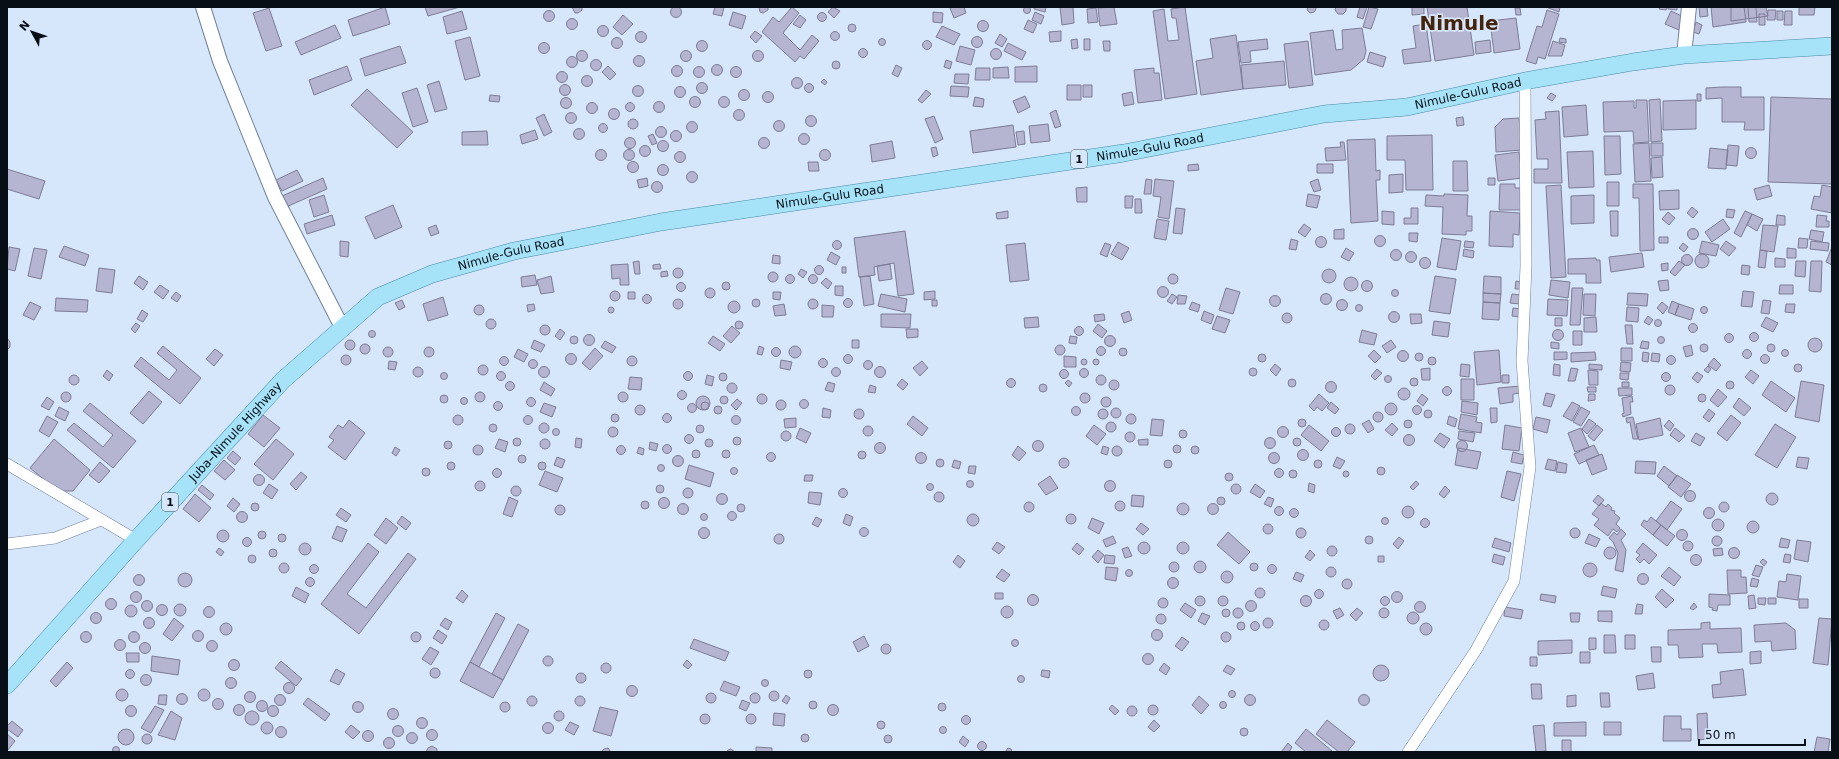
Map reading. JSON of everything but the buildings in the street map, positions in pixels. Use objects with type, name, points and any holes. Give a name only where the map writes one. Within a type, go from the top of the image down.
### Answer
[{"type":"main road","name":"Nimule-Gulu Road","points":[[343,329],[378,298],[432,274],[514,251],[661,222],[1124,153],[1324,114],[1407,107],[1525,81],[1684,55],[1832,46]]},
{"type":"main road","name":"Juba–Nimule Highway","points":[[7,685],[136,540],[283,380],[343,329]]},
{"type":"street","points":[[203,7],[220,61],[275,197],[343,329]]},
{"type":"street","points":[[1684,55],[1689,7]]},
{"type":"street","points":[[1408,752],[1476,650],[1514,581],[1530,467],[1522,361],[1526,266],[1525,81]]},
{"type":"street","points":[[7,464],[136,540]]},
{"type":"street","points":[[7,544],[55,538],[101,520]]},
{"type":"district","name":"Nimule","points":[[1459,23]]}]
